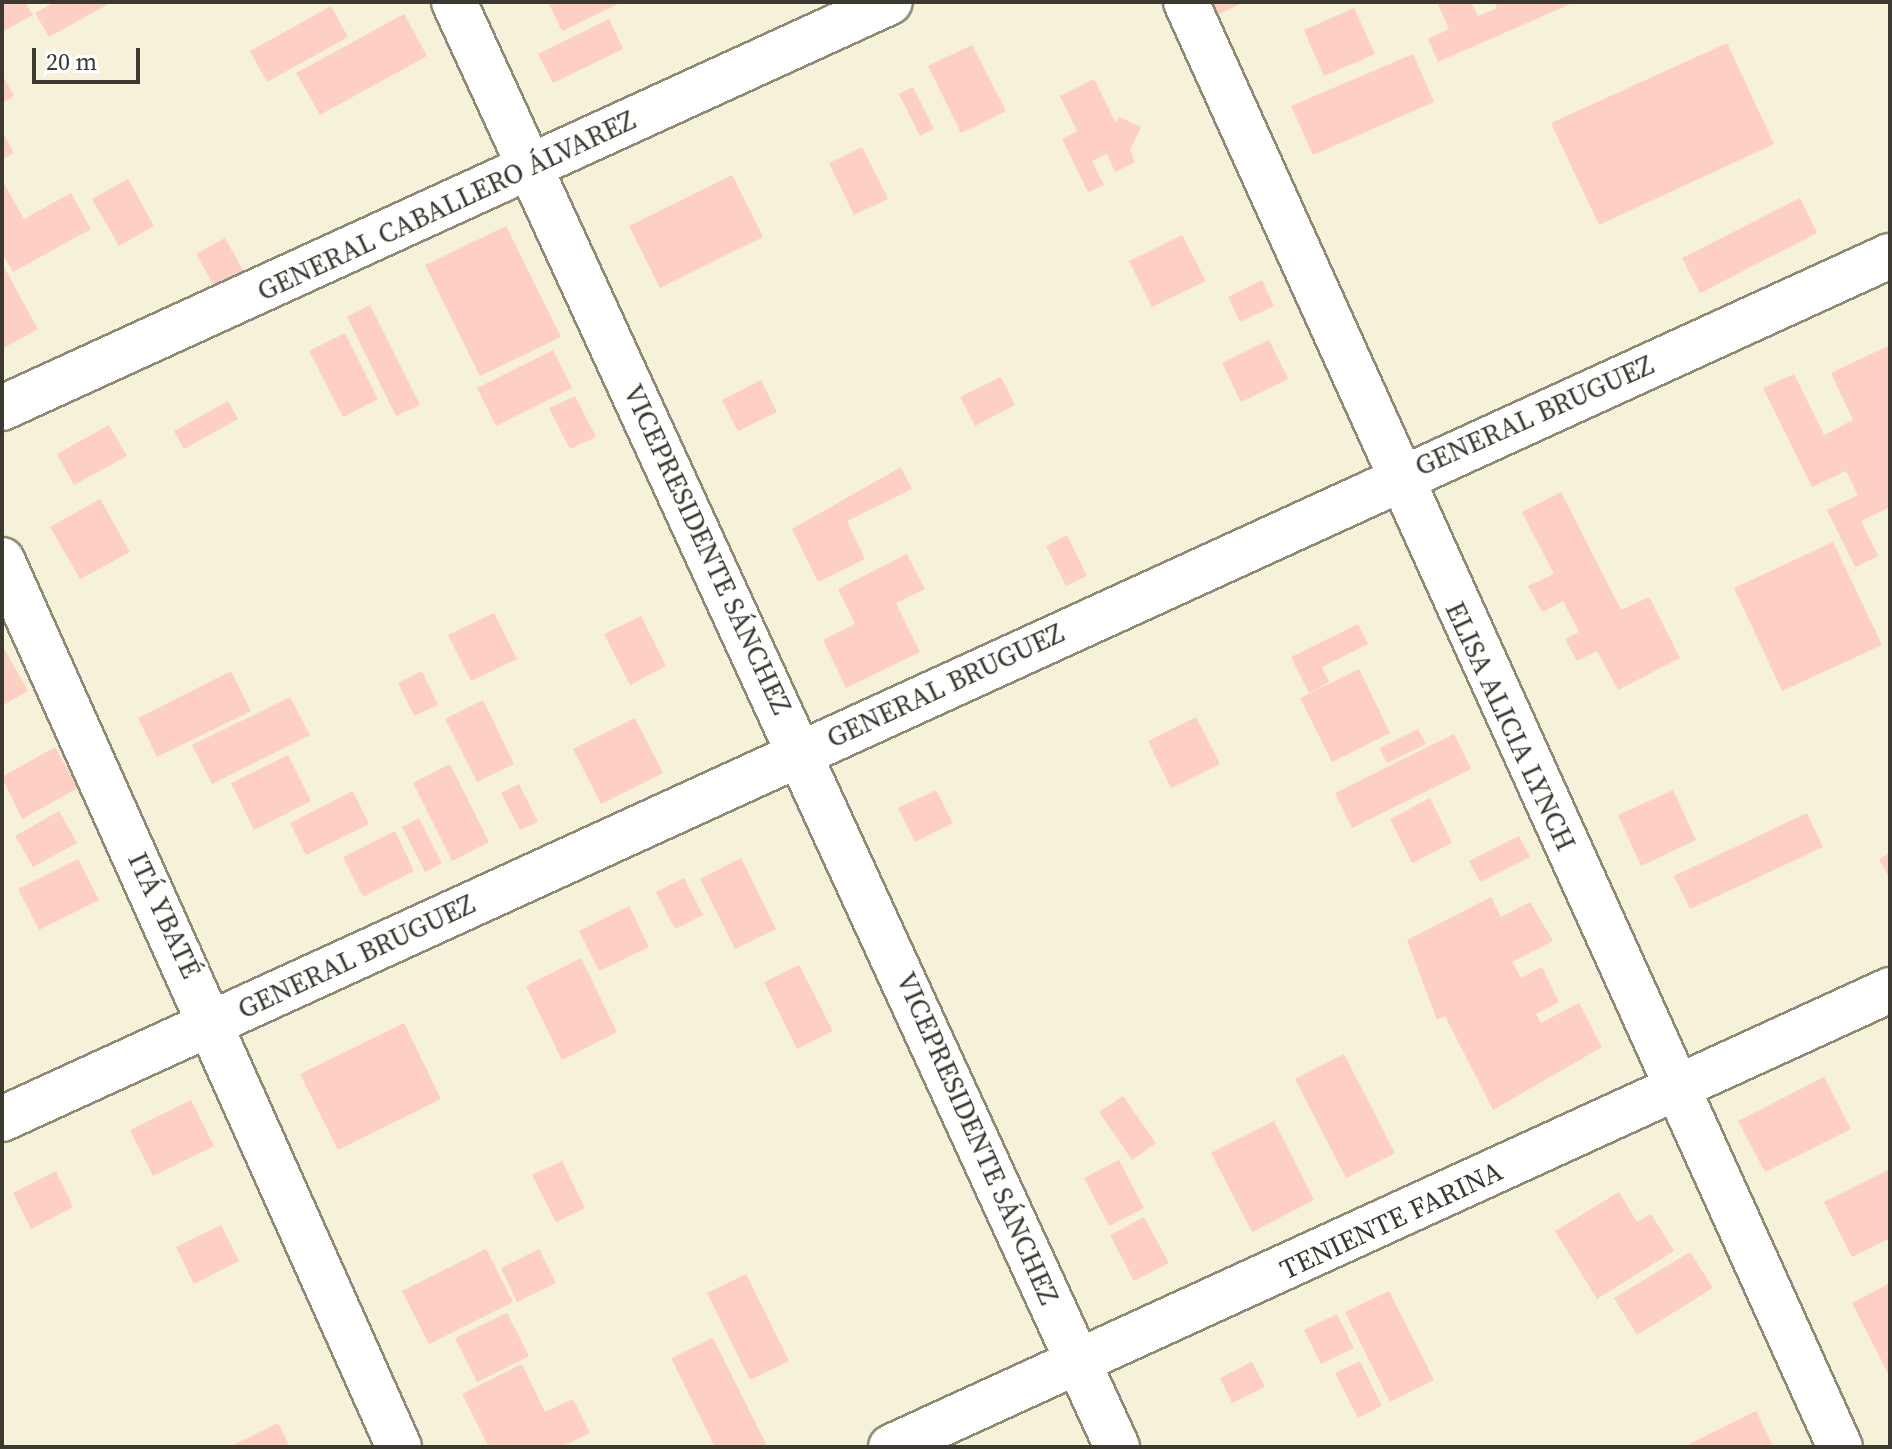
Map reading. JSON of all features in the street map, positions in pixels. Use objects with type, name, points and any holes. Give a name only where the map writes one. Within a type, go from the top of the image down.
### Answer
[{"type":"street","name":"VICEPRESIDENTE SÁNCHEZ","points":[[454,2],[802,751],[1117,1447]]},
{"type":"street","name":"GENERAL CABALLERO ÁLVAREZ","points":[[2,408],[890,2]]},
{"type":"street","name":"ELISA ALICIA LYNCH","points":[[1186,2],[1397,477],[1840,1447]]},
{"type":"street","name":"GENERAL BRUGUEZ","points":[[2,1119],[1397,477],[1890,256]]},
{"type":"street","name":"ITÁ YBATÉ","points":[[2,560],[214,1022],[399,1447]]},
{"type":"street","name":"TENIENTE FARINA","points":[[891,1447],[1080,1365],[1890,990]]},
{"type":"building","points":[[2,2],[25,2],[33,15],[2,32]]},
{"type":"building","points":[[55,2],[112,2],[49,37],[35,13]]},
{"type":"building","points":[[548,2],[622,2],[562,31]]},
{"type":"building","points":[[1211,2],[1244,2],[1217,15]]},
{"type":"building","points":[[1437,2],[1471,2],[1478,16],[1497,8],[1494,2],[1575,2],[1438,62],[1428,39],[1449,29]]},
{"type":"building","points":[[331,6],[348,37],[267,82],[250,51]]},
{"type":"building","points":[[1354,8],[1375,54],[1324,76],[1304,30]]},
{"type":"building","points":[[404,14],[427,56],[320,115],[296,73]]},
{"type":"building","points":[[609,19],[623,49],[553,83],[538,54]]},
{"type":"building","points":[[1727,43],[1774,144],[1599,225],[1551,123]]},
{"type":"building","points":[[972,45],[1006,111],[961,133],[928,66]]},
{"type":"building","points":[[1413,54],[1434,102],[1313,155],[1291,106]]},
{"type":"building","points":[[2,74],[14,96],[2,103]]},
{"type":"building","points":[[1094,79],[1116,123],[1119,117],[1141,127],[1130,150],[1135,162],[1115,172],[1107,154],[1092,161],[1104,185],[1088,192],[1062,139],[1077,131],[1060,96]]},
{"type":"building","points":[[913,87],[934,129],[920,136],[899,94]]},
{"type":"building","points":[[2,131],[14,153],[2,159]]},
{"type":"building","points":[[862,147],[888,199],[854,215],[829,163]]},
{"type":"building","points":[[732,175],[763,237],[660,288],[629,226]]},
{"type":"building","points":[[128,179],[154,226],[119,246],[92,199]]},
{"type":"building","points":[[2,180],[24,219],[71,193],[91,229],[13,272],[2,253]]},
{"type":"building","points":[[1800,198],[1817,233],[1700,293],[1682,258]]},
{"type":"building","points":[[506,226],[561,337],[480,376],[425,265]]},
{"type":"building","points":[[1182,235],[1206,281],[1152,307],[1129,261]]},
{"type":"building","points":[[225,238],[244,272],[215,288],[196,254]]},
{"type":"building","points":[[2,268],[38,329],[2,349]]},
{"type":"building","points":[[1262,280],[1274,306],[1240,322],[1228,297]]},
{"type":"building","points":[[370,305],[420,405],[396,416],[347,317]]},
{"type":"building","points":[[345,333],[378,399],[343,417],[309,351]]},
{"type":"building","points":[[1269,340],[1288,379],[1241,402],[1222,363]]},
{"type":"building","points":[[1890,345],[1890,507],[1861,521],[1878,556],[1855,567],[1827,510],[1858,495],[1846,471],[1812,487],[1763,388],[1794,374],[1824,435],[1853,420],[1831,373]]},
{"type":"building","points":[[553,350],[572,388],[496,426],[477,388]]},
{"type":"building","points":[[1001,377],[1015,405],[975,426],[960,397]]},
{"type":"building","points":[[761,380],[777,412],[738,431],[722,400]]},
{"type":"building","points":[[575,396],[596,437],[570,449],[549,408]]},
{"type":"building","points":[[228,401],[238,419],[184,449],[174,431]]},
{"type":"building","points":[[109,425],[127,456],[74,485],[57,454]]},
{"type":"building","points":[[901,467],[912,489],[847,521],[865,559],[818,582],[792,529]]},
{"type":"building","points":[[1561,492],[1621,610],[1649,597],[1680,658],[1618,690],[1597,651],[1577,661],[1565,639],[1579,632],[1563,601],[1542,612],[1528,586],[1554,574],[1522,512]]},
{"type":"building","points":[[100,499],[130,552],[80,579],[50,527]]},
{"type":"building","points":[[1067,535],[1087,576],[1066,586],[1046,546]]},
{"type":"building","points":[[1833,542],[1882,645],[1782,691],[1734,588]]},
{"type":"building","points":[[907,554],[925,589],[896,603],[920,652],[846,688],[823,640],[855,624],[838,589]]},
{"type":"building","points":[[494,613],[517,659],[471,681],[448,635]]},
{"type":"building","points":[[641,616],[666,666],[630,685],[604,634]]},
{"type":"building","points":[[1358,624],[1368,644],[1322,667],[1329,682],[1309,693],[1291,657]]},
{"type":"building","points":[[2,645],[28,691],[2,706]]},
{"type":"building","points":[[1359,669],[1390,733],[1332,762],[1300,698]]},
{"type":"building","points":[[231,671],[251,711],[157,757],[138,718]]},
{"type":"building","points":[[422,671],[438,705],[414,716],[398,683]]},
{"type":"building","points":[[290,697],[310,735],[212,784],[192,745]]},
{"type":"building","points":[[483,700],[514,764],[477,782],[445,719]]},
{"type":"building","points":[[1196,717],[1220,764],[1171,788],[1148,741]]},
{"type":"building","points":[[635,718],[663,773],[601,804],[573,749]]},
{"type":"building","points":[[1418,729],[1426,744],[1387,763],[1379,748]]},
{"type":"building","points":[[1454,734],[1471,769],[1352,828],[1335,793]]},
{"type":"building","points":[[55,747],[78,788],[22,819],[2,777]]},
{"type":"building","points":[[288,755],[311,801],[254,830],[231,783]]},
{"type":"building","points":[[450,764],[489,842],[452,861],[413,783]]},
{"type":"building","points":[[519,784],[538,822],[520,830],[501,793]]},
{"type":"building","points":[[936,790],[953,823],[915,842],[898,808]]},
{"type":"building","points":[[1673,790],[1696,840],[1641,866],[1618,815]]},
{"type":"building","points":[[353,791],[369,824],[306,855],[290,823]]},
{"type":"building","points":[[1430,798],[1452,843],[1412,863],[1390,819]]},
{"type":"building","points":[[59,811],[77,843],[33,867],[15,836]]},
{"type":"building","points":[[1807,813],[1823,847],[1690,909],[1674,876]]},
{"type":"building","points":[[419,818],[442,863],[425,872],[402,827]]},
{"type":"building","points":[[395,831],[414,871],[363,897],[343,857]]},
{"type":"building","points":[[1519,836],[1530,857],[1480,882],[1469,861]]},
{"type":"building","points":[[1890,853],[1890,880],[1879,859]]},
{"type":"building","points":[[741,858],[776,929],[735,949],[700,879]]},
{"type":"building","points":[[78,859],[99,900],[39,930],[18,889]]},
{"type":"building","points":[[684,878],[703,915],[675,929],[656,892]]},
{"type":"building","points":[[1491,897],[1501,917],[1530,902],[1553,941],[1512,962],[1521,978],[1542,967],[1559,1002],[1536,1014],[1541,1023],[1579,1003],[1602,1047],[1493,1110],[1445,1016],[1437,1020],[1407,940]]},
{"type":"building","points":[[629,906],[649,947],[599,971],[579,931]]},
{"type":"building","points":[[581,958],[617,1032],[562,1060],[526,986]]},
{"type":"building","points":[[799,965],[833,1031],[797,1049],[764,982]]},
{"type":"building","points":[[404,1023],[441,1099],[338,1150],[300,1074]]},
{"type":"building","points":[[1344,1054],[1395,1153],[1346,1178],[1295,1079]]},
{"type":"building","points":[[1824,1077],[1851,1129],[1765,1172],[1738,1121]]},
{"type":"building","points":[[1123,1096],[1156,1143],[1132,1160],[1099,1112]]},
{"type":"building","points":[[191,1100],[214,1146],[153,1176],[130,1130]]},
{"type":"building","points":[[1274,1121],[1314,1200],[1252,1232],[1211,1153]]},
{"type":"building","points":[[1119,1160],[1144,1208],[1109,1226],[1084,1178]]},
{"type":"building","points":[[562,1161],[585,1208],[556,1222],[532,1175]]},
{"type":"building","points":[[1890,1169],[1890,1238],[1852,1257],[1824,1202]]},
{"type":"building","points":[[56,1171],[73,1207],[31,1229],[13,1193]]},
{"type":"building","points":[[1619,1192],[1637,1222],[1651,1214],[1674,1251],[1597,1299],[1555,1231]]},
{"type":"building","points":[[1144,1217],[1169,1263],[1134,1281],[1110,1235]]},
{"type":"building","points":[[221,1225],[239,1261],[194,1284],[176,1247]]},
{"type":"building","points":[[486,1249],[513,1302],[429,1344],[402,1291]]},
{"type":"building","points":[[539,1249],[556,1283],[517,1302],[501,1268]]},
{"type":"building","points":[[1690,1252],[1713,1288],[1637,1335],[1614,1298]]},
{"type":"building","points":[[746,1274],[789,1361],[750,1380],[707,1293]]},
{"type":"building","points":[[1890,1283],[1890,1377],[1852,1303]]},
{"type":"building","points":[[1389,1291],[1434,1380],[1390,1402],[1345,1312]]},
{"type":"building","points":[[507,1313],[529,1356],[477,1382],[455,1338]]},
{"type":"building","points":[[1337,1314],[1354,1348],[1321,1364],[1304,1330]]},
{"type":"building","points":[[713,1338],[766,1444],[760,1447],[715,1447],[671,1358]]},
{"type":"building","points":[[1360,1361],[1382,1406],[1358,1418],[1335,1373]]},
{"type":"building","points":[[1252,1362],[1265,1387],[1232,1403],[1220,1378]]},
{"type":"building","points":[[522,1364],[545,1412],[573,1399],[590,1433],[561,1447],[489,1447],[462,1394]]},
{"type":"building","points":[[1756,1411],[1772,1444],[1766,1447],[1683,1447]]},
{"type":"building","points":[[278,1423],[290,1447],[229,1447]]}]
